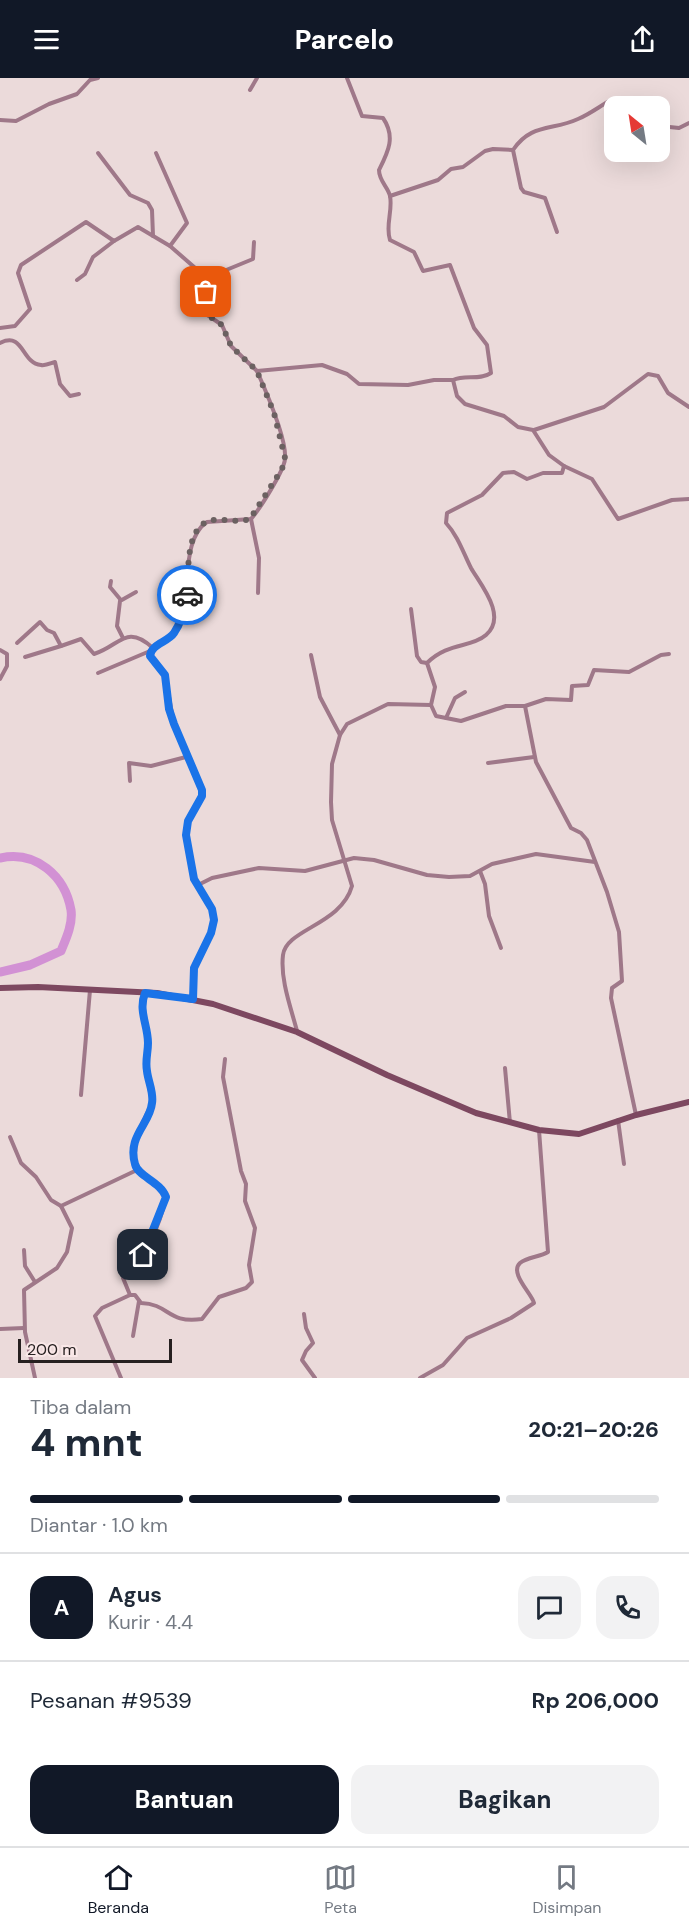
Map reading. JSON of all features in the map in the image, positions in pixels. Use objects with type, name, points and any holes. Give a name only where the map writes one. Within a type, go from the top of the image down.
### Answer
[{"type":"street","points":[[0,120],[16,121],[49,104],[77,94],[90,80],[98,78]]},
{"type":"street","points":[[250,90],[257,78]]},
{"type":"street","points":[[257,371],[322,365],[347,374],[359,384],[408,385],[434,380],[453,380],[461,376],[483,377],[491,373],[487,345],[474,328],[450,265],[423,271],[414,252],[390,240],[390,195],[379,174],[390,149],[386,121],[380,117],[362,116],[347,78]]},
{"type":"street","points":[[557,232],[545,198],[522,190],[513,150],[522,137],[532,131],[578,119],[604,104]]},
{"type":"street","points":[[670,127],[680,128],[689,123]]},
{"type":"street","points":[[390,195],[438,180],[451,169],[463,167],[485,151],[513,150]]},
{"type":"street","points":[[98,153],[130,195],[148,203],[152,210],[153,236]]},
{"type":"street","points":[[156,153],[187,224],[170,246]]},
{"type":"street","points":[[0,328],[15,326],[30,309],[18,273],[21,266],[86,222],[114,241]]},
{"type":"street","points":[[76,280],[86,274],[93,257],[136,227],[170,246],[208,280]]},
{"type":"street","points":[[254,242],[253,259],[214,275],[208,280],[203,304],[206,314],[222,325],[231,346],[257,371],[274,413],[285,458],[282,469],[250,519],[259,558],[258,593]]},
{"type":"street","points":[[0,343],[16,341],[23,348],[27,357],[36,364],[55,362],[63,389],[70,396],[79,394]]},
{"type":"street","points":[[453,380],[458,396],[465,404],[504,416],[518,427],[533,430],[604,407],[648,374],[658,376],[668,393],[689,407]]},
{"type":"street","points":[[533,430],[546,453],[564,466],[592,479],[618,519],[672,500],[689,499]]},
{"type":"street","points":[[411,609],[417,656],[421,662],[427,663],[443,650],[483,637],[491,627],[491,600],[472,570],[457,535],[446,523],[447,513],[482,495],[503,473],[514,472],[527,479],[543,473],[562,473],[564,466]]},
{"type":"street","points":[[98,673],[152,649],[173,635],[180,622],[186,601],[195,533],[202,525],[213,520],[250,519]]},
{"type":"street","points":[[111,580],[110,587],[120,599],[117,626],[123,638]]},
{"type":"street","points":[[120,599],[136,592]]},
{"type":"street","points":[[17,643],[40,622],[47,630],[54,633],[61,646]]},
{"type":"street","points":[[25,657],[81,639],[95,654],[123,638],[138,637],[152,649]]},
{"type":"street","points":[[152,649],[150,656],[165,675],[169,709],[202,793],[186,828],[192,872],[212,909],[214,920],[211,933],[194,968],[193,999]]},
{"type":"street","points":[[0,650],[7,654],[8,660],[0,679]]},
{"type":"street","points":[[427,663],[435,691],[431,705],[434,715],[467,720],[499,707],[525,706],[546,699],[571,700],[572,686],[587,685],[594,670],[629,672],[661,655],[669,654]]},
{"type":"street","points":[[311,655],[320,697],[340,735]]},
{"type":"street","points":[[446,718],[455,698],[465,692]]},
{"type":"street","points":[[297,1032],[285,983],[283,952],[292,938],[322,923],[339,908],[349,894],[352,882],[333,820],[330,788],[340,735],[347,724],[388,704],[431,705]]},
{"type":"street","points":[[525,706],[534,757],[571,828],[583,835],[608,892],[620,937],[622,982],[612,988],[611,994],[636,1115]]},
{"type":"street","points":[[130,781],[127,765],[130,762],[151,766],[186,757]]},
{"type":"street","points":[[488,763],[534,757]]},
{"type":"street","points":[[198,885],[212,878],[259,868],[305,871],[346,859],[374,860],[440,877],[460,878],[492,864],[536,854],[595,862]]},
{"type":"street","points":[[480,871],[485,884],[489,916],[501,948]]},
{"type":"street","points":[[0,988],[145,993],[193,999],[238,1011],[297,1032],[467,1109],[539,1130],[579,1134],[618,1120],[689,1102]]},
{"type":"street","points":[[81,1095],[90,990]]},
{"type":"street","points":[[129,1294],[123,1278],[134,1269],[143,1255],[166,1197],[158,1185],[137,1170],[134,1162],[135,1141],[152,1103],[146,1064],[148,1042],[142,1006],[145,993]]},
{"type":"street","points":[[121,1378],[95,1318],[99,1310],[129,1294],[135,1295],[139,1300],[157,1305],[181,1320],[202,1319],[219,1297],[246,1288],[252,1282],[250,1259],[255,1228],[243,1194],[246,1184],[241,1171],[223,1077],[225,1059]]},
{"type":"street","points":[[505,1068],[510,1123]]},
{"type":"street","points":[[618,1120],[624,1164]]},
{"type":"street","points":[[420,1378],[443,1365],[467,1338],[511,1318],[534,1302],[519,1276],[518,1268],[521,1262],[548,1251],[539,1130]]},
{"type":"street","points":[[10,1137],[21,1163],[36,1177],[51,1200],[61,1206],[72,1228],[67,1252],[57,1268],[24,1290],[24,1328],[35,1378]]},
{"type":"street","points":[[61,1206],[137,1170]]},
{"type":"street","points":[[24,1250],[25,1266],[35,1282]]},
{"type":"street","points":[[132,1336],[139,1300]]},
{"type":"street","points":[[304,1314],[306,1328],[313,1344],[306,1351],[302,1360],[315,1378]]},
{"type":"street","points":[[0,1329],[24,1328]]},
{"type":"waterway","points":[[0,858],[25,858],[47,868],[62,886],[71,910],[69,931],[61,951],[30,965],[0,972]]},
{"type":"way so far","points":[[187,595],[195,533],[202,525],[213,520],[250,519],[282,469],[285,458],[266,389],[257,371],[231,346],[222,325],[206,314],[203,304],[206,292]]},
{"type":"route","points":[[143,1255],[166,1197],[161,1187],[137,1170],[134,1162],[137,1134],[152,1103],[145,1061],[148,1042],[142,1011],[143,998],[145,993],[193,999],[194,968],[211,933],[214,920],[212,909],[194,879],[186,835],[188,821],[202,796],[202,790],[186,757],[169,709],[167,680],[150,656],[153,648],[173,635],[180,622],[187,595]]}]
